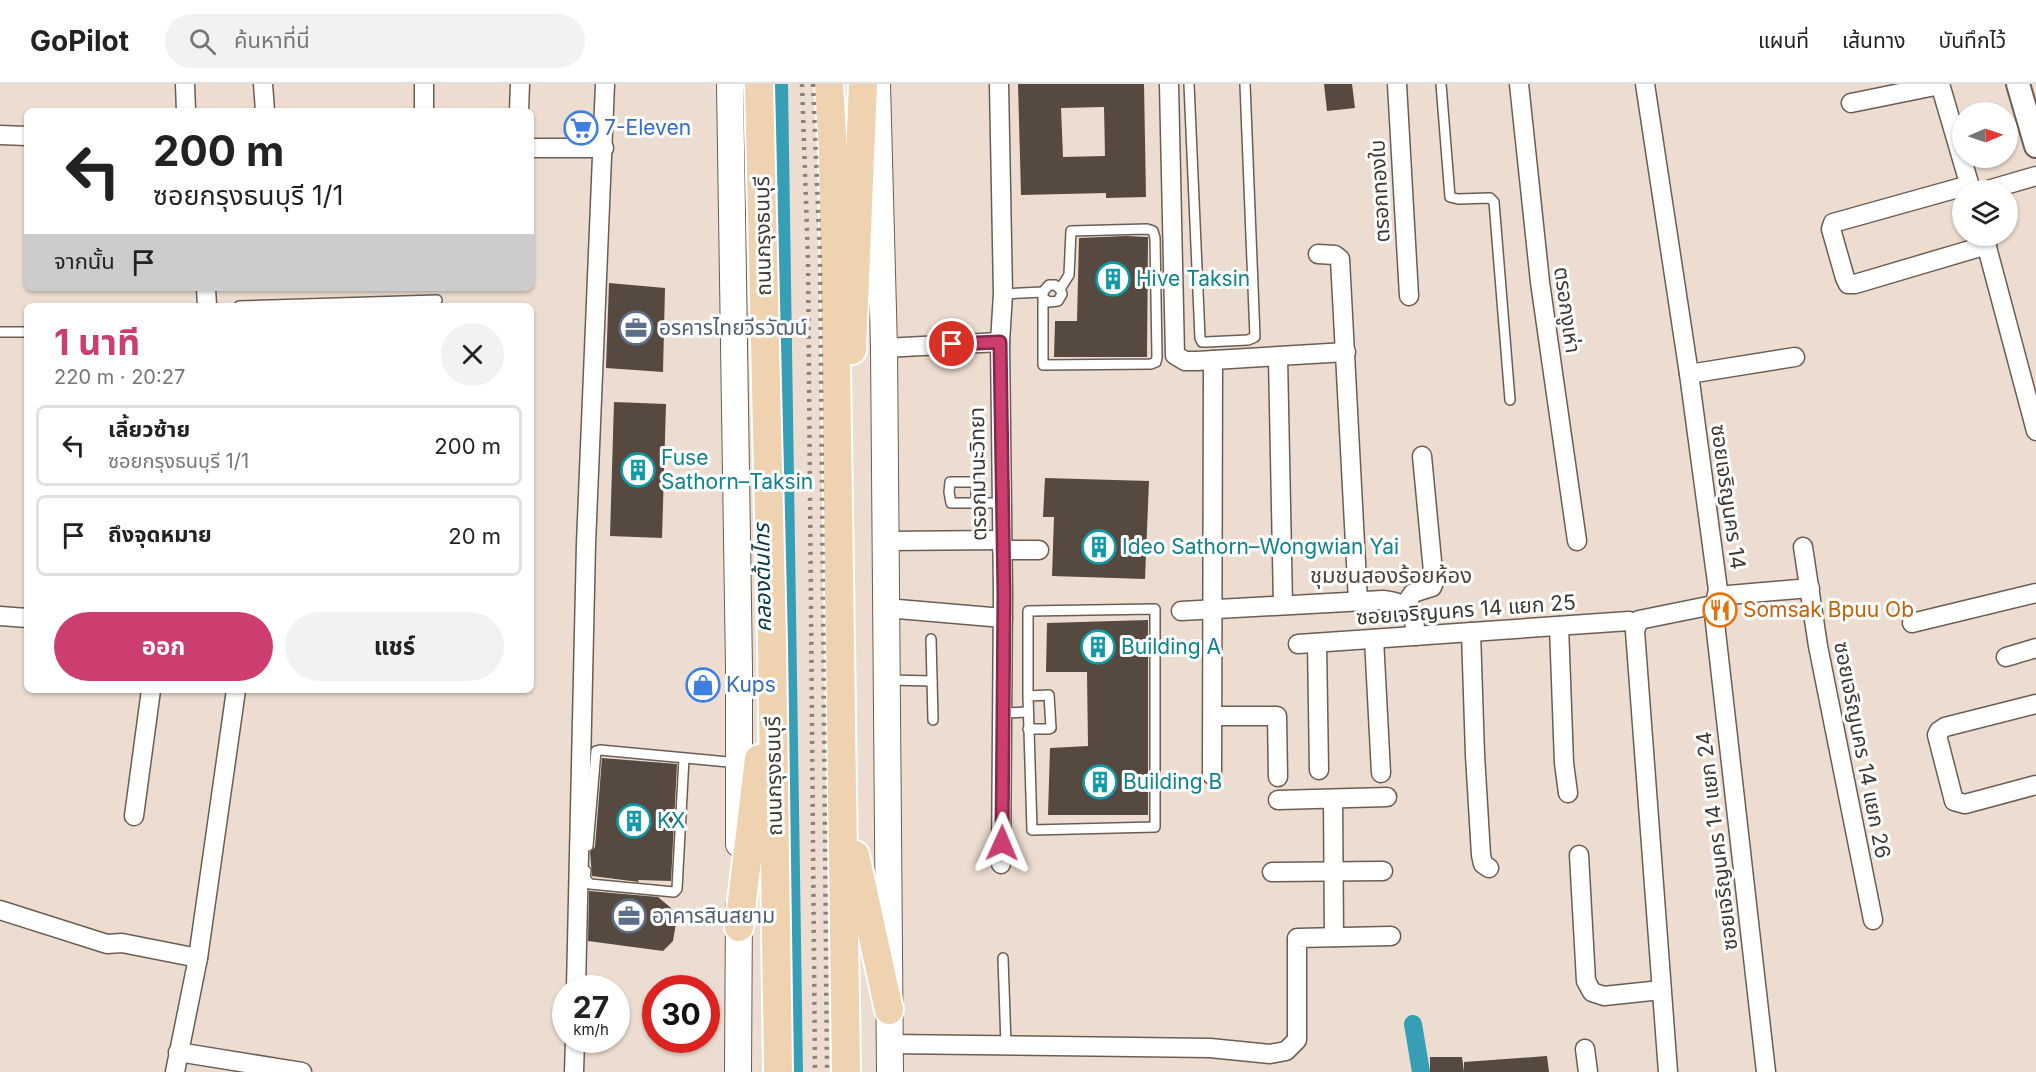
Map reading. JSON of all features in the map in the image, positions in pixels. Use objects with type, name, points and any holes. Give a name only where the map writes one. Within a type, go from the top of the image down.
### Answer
[{"type":"main road","name":"ถนนกรุงธนบุรี","points":[[730,84],[739,763],[738,1072]]},
{"type":"main road","points":[[746,84],[751,154],[764,259]]},
{"type":"main road","name":"ถนนกรุงธนบุรี","points":[[759,84],[772,643],[778,1072]]},
{"type":"main road","points":[[829,84],[833,153],[846,1072]]},
{"type":"main road","points":[[837,486],[849,392],[854,321],[863,84]]},
{"type":"main road","points":[[877,84],[884,348],[890,1072]]},
{"type":"main road","points":[[739,927],[772,643]]},
{"type":"main road","points":[[842,800],[889,1010]]},
{"type":"street","points":[[185,84],[186,108]]},
{"type":"street","points":[[263,84],[265,108]]},
{"type":"street","points":[[424,84],[424,108]]},
{"type":"street","points":[[519,108],[520,84]]},
{"type":"street","points":[[576,975],[586,544],[605,84]]},
{"type":"street","name":"ตรอกมานะวิทยา","points":[[999,84],[1003,294],[1000,342],[1003,618],[1001,864]]},
{"type":"street","points":[[1169,84],[1175,355],[1185,361],[1346,352]]},
{"type":"street","name":"ตรอกทองใบ","points":[[1397,84],[1409,296]]},
{"type":"street","name":"ตรอกงูเห่า","points":[[1519,84],[1540,282],[1577,541]]},
{"type":"street","name":"ซอยเจริญนคร 14","points":[[1645,84],[1689,374],[1718,590],[1715,601]]},
{"type":"street","points":[[2018,84],[2036,146]]},
{"type":"street","points":[[1851,103],[1940,85],[1968,180]]},
{"type":"street","points":[[0,135],[24,136]]},
{"type":"street","points":[[534,148],[604,148]]},
{"type":"street","points":[[2018,181],[2036,176]]},
{"type":"street","points":[[1952,193],[1833,223],[1831,229],[1845,278],[1848,284],[1855,284],[1967,246]]},
{"type":"street","points":[[1987,246],[2036,431]]},
{"type":"street","points":[[1318,254],[1335,255],[1340,259],[1358,601]]},
{"type":"street","points":[[884,348],[1000,342]]},
{"type":"street","points":[[1278,357],[1282,605]]},
{"type":"street","points":[[1689,374],[1795,357]]},
{"type":"street","points":[[1212,775],[1213,360]]},
{"type":"street","points":[[1405,605],[1413,593],[1432,587],[1434,582],[1422,456]]},
{"type":"street","points":[[886,541],[1032,544]]},
{"type":"street","name":"ซอยเจริญนคร 14 แยก 26","points":[[1803,546],[1818,646],[1873,920]]},
{"type":"street","points":[[1668,1072],[1636,624],[1639,620],[1715,601],[1810,588]]},
{"type":"street","points":[[1912,623],[2036,593]]},
{"type":"street","points":[[1181,611],[1383,600],[1401,602],[1405,605],[1415,622],[1416,636]]},
{"type":"street","name":"ซอยเจริญนคร 14 แยก 24","points":[[1715,601],[1766,1072]]},
{"type":"street","points":[[886,608],[1003,618]]},
{"type":"street","points":[[0,616],[24,618]]},
{"type":"street","name":"ซอยเจริญนคร 14 แยก 25","points":[[1298,644],[1629,621],[1636,624]]},
{"type":"street","points":[[1559,626],[1564,763],[1568,793]]},
{"type":"street","points":[[1471,632],[1474,755],[1480,855],[1483,864],[1489,868]]},
{"type":"street","points":[[1374,639],[1381,774]]},
{"type":"street","points":[[1317,643],[1319,770]]},
{"type":"street","points":[[2006,657],[2036,648]]},
{"type":"street","points":[[134,816],[151,693]]},
{"type":"street","points":[[175,1072],[198,958],[236,693]]},
{"type":"street","points":[[2036,704],[1945,727],[1937,735],[1954,801],[1965,804],[2036,785]]},
{"type":"street","points":[[1213,716],[1277,716],[1278,777]]},
{"type":"street","points":[[1278,800],[1387,797]]},
{"type":"street","points":[[1334,799],[1334,937]]},
{"type":"street","points":[[1578,855],[1586,981],[1592,992],[1604,996],[1661,990]]},
{"type":"street","points":[[1272,872],[1383,871]]},
{"type":"street","points":[[0,910],[107,944],[122,943],[198,958]]},
{"type":"street","points":[[890,1044],[1210,1048],[1270,1054],[1286,1051],[1297,1040],[1297,938],[1391,936]]},
{"type":"street","points":[[1585,1048],[1588,1072]]},
{"type":"street","points":[[178,1052],[275,1070],[302,1072]]},
{"type":"street","points":[[574,1053],[574,1072]]},
{"type":"lane","points":[[1189,84],[1200,338],[1202,342],[1207,342],[1248,340],[1255,337],[1245,84]]},
{"type":"lane","points":[[1441,84],[1450,197],[1490,198],[1494,202],[1510,400]]},
{"type":"lane","points":[[1003,294],[1044,296],[1049,302],[1058,302],[1062,294],[1060,289],[1052,285],[1046,287],[1044,296],[1044,365],[1151,364],[1156,362],[1154,231],[1147,229],[1071,231],[1069,275],[1060,289]]},
{"type":"lane","points":[[338,303],[437,300]]},
{"type":"lane","points":[[0,332],[24,332]]},
{"type":"lane","points":[[976,503],[1001,503]]},
{"type":"lane","points":[[1155,609],[1155,827],[1032,830],[1028,696],[1028,611],[1155,609]]},
{"type":"lane","points":[[931,639],[933,720]]},
{"type":"lane","points":[[887,680],[932,681]]},
{"type":"lane","points":[[1028,696],[1049,695],[1051,707],[1051,728],[1028,729]]},
{"type":"lane","points":[[1003,713],[1028,712]]},
{"type":"lane","points":[[684,758],[677,890],[674,892],[590,884],[585,878],[596,751],[684,758],[739,763]]},
{"type":"lane","points":[[1003,958],[1006,1045]]},
{"type":"building","points":[[1018,84],[1144,84],[1146,197],[1106,198],[1106,193],[1021,195]],"holes":[[[1104,107],[1105,156],[1063,157],[1061,108]]]},
{"type":"building","points":[[1324,84],[1352,84],[1355,108],[1327,111]]},
{"type":"building","name":"Hive Taksin","points":[[1148,237],[1147,357],[1054,357],[1055,321],[1077,321],[1079,238]]},
{"type":"building","name":"อรคารไทยวีรวัฒน์","points":[[609,283],[665,288],[663,372],[606,368]]},
{"type":"building","name":"Fuse Sathorn–Taksin","points":[[614,402],[666,404],[662,538],[610,536]]},
{"type":"building","name":"Ideo Sathorn–Wongwian Yai","points":[[1045,478],[1149,481],[1145,579],[1052,576],[1054,517],[1043,517]]},
{"type":"building","points":[[1148,620],[1148,815],[1048,815],[1050,748],[1088,746],[1087,672],[1046,672],[1047,623]]},
{"type":"building","name":"KX","points":[[602,758],[677,764],[671,881],[638,880],[639,882],[592,876],[590,852],[595,847]]},
{"type":"building","name":"อาคารสินสยาม","points":[[589,891],[658,897],[671,908],[676,923],[673,941],[663,951],[588,941]]},
{"type":"building","points":[[1547,1056],[1549,1072],[1464,1072],[1464,1062]]},
{"type":"building","points":[[1430,1057],[1462,1057],[1464,1072],[1430,1072]]},
{"type":"waterway","name":"คลองต้นไทร","points":[[779,84],[794,1072]]},
{"type":"waterway","points":[[1413,1024],[1421,1072]]},
{"type":"railway","points":[[802,84],[808,259],[815,1072]]},
{"type":"railway","points":[[813,84],[820,258],[827,1072]]},
{"type":"place","name":"7-Eleven","points":[[581,128]]},
{"type":"place","name":"Hive Taksin","points":[[1113,279]]},
{"type":"place","name":"อรคารไทยวีรวัฒน์","points":[[636,328]]},
{"type":"place","name":"Fuse Sathorn–Taksin","points":[[638,470]]},
{"type":"place","name":"Ideo Sathorn–Wongwian Yai","points":[[1099,547]]},
{"type":"place","name":"Somsak Bpuu Ob","points":[[1720,610]]},
{"type":"place","name":"Building A","points":[[1098,647]]},
{"type":"place","name":"Kups","points":[[703,685]]},
{"type":"place","name":"Building B","points":[[1100,782]]},
{"type":"place","name":"KX","points":[[634,821]]},
{"type":"place","name":"อาคารสินสยาม","points":[[629,916]]},
{"type":"district","name":"ชุมชนสองร้อยห้อง","points":[[1391,575]]},
{"type":"route","points":[[952,344],[1000,342],[1004,594],[1002,843]]}]
